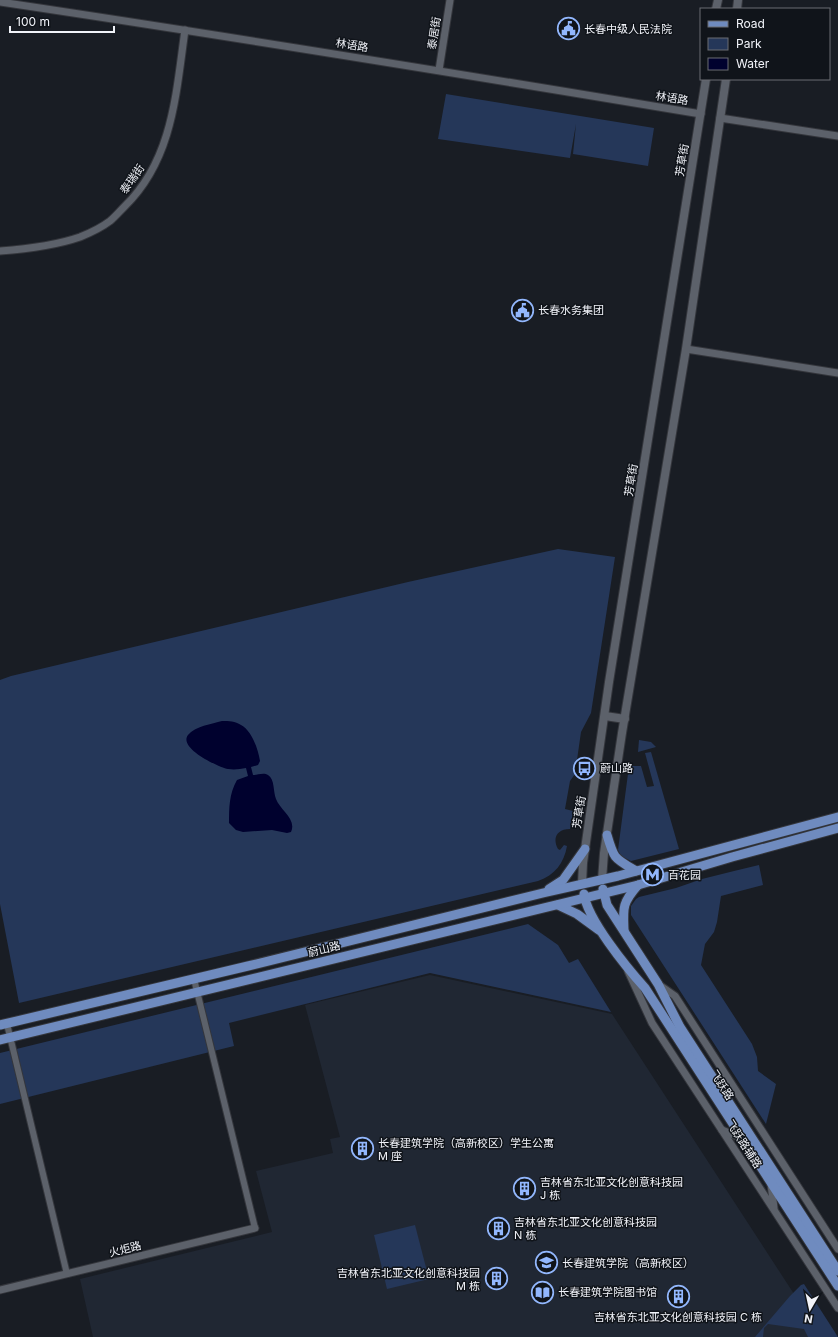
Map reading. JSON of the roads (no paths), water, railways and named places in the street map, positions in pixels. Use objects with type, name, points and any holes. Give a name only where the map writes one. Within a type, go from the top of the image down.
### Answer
[{"type":"main road","name":"芳草街","points":[[582,884],[583,863],[605,716],[706,80]]},
{"type":"main road","points":[[602,880],[607,835],[686,349],[726,80]]},
{"type":"main road","points":[[605,716],[625,719]]},
{"type":"main road","name":"蔚山路","points":[[3,1024],[602,880],[838,817]]},
{"type":"main road","name":"蔚山路","points":[[0,1040],[604,894],[838,828]]},
{"type":"main road","points":[[607,835],[614,856],[636,871]]},
{"type":"main road","points":[[543,893],[563,880],[585,849]]},
{"type":"main road","name":"飞跃路","points":[[602,880],[607,905],[658,984],[680,1027],[838,1271]]},
{"type":"main road","name":"飞跃路","points":[[582,884],[584,898],[603,934],[626,967],[645,988],[838,1286]]},
{"type":"main road","points":[[624,930],[623,910],[630,895],[638,885]]},
{"type":"main road","points":[[558,905],[577,914],[603,934]]},
{"type":"street","name":"泰居街","points":[[439,70],[450,0]]},
{"type":"street","name":"林语路","points":[[0,2],[439,70],[701,114]]},
{"type":"street","name":"泰瑞街","points":[[0,251],[38,248],[81,236],[110,221],[133,198],[150,176],[164,146],[173,110],[185,30]]},
{"type":"street","points":[[720,118],[838,136]]},
{"type":"street","points":[[686,349],[838,373]]},
{"type":"street","name":"飞跃路辅路","points":[[626,967],[652,1023],[838,1308]]},
{"type":"street","points":[[194,978],[255,1228]]},
{"type":"street","name":"飞跃路辅路","points":[[658,984],[675,996],[838,1249]]},
{"type":"street","points":[[3,1024],[10,1038],[67,1274]]},
{"type":"street","points":[[722,1130],[743,1139]]},
{"type":"street","points":[[770,1182],[775,1211]]},
{"type":"street","name":"火炬路","points":[[0,1290],[255,1228]]},
{"type":"water","points":[[222,721],[239,724],[248,731],[258,751],[260,761],[258,765],[251,767],[253,775],[265,774],[272,779],[276,799],[292,823],[291,832],[287,833],[272,830],[243,832],[236,830],[229,823],[229,806],[232,791],[237,780],[248,776],[246,768],[228,769],[216,765],[194,751],[186,740],[188,735],[195,729]]},
{"type":"place","name":"长春中级人民法院","points":[[568,29]]},
{"type":"place","name":"长春水务集团","points":[[522,310]]},
{"type":"place","name":"蔚山路","points":[[585,768]]},
{"type":"place","name":"百花园","points":[[653,875]]},
{"type":"place","name":"长春建筑学院（高新校区）学生公寓 M 座","points":[[363,1149]]},
{"type":"place","name":"吉林省东北亚文化创意科技园 J 栋","points":[[524,1188]]},
{"type":"place","name":"吉林省东北亚文化创意科技园 N 栋","points":[[498,1228]]},
{"type":"place","name":"长春建筑学院（高新校区）","points":[[546,1263]]},
{"type":"place","name":"吉林省东北亚文化创意科技园 M 栋","points":[[496,1279]]},
{"type":"place","name":"长春建筑学院图书馆","points":[[542,1292]]},
{"type":"place","name":"吉林省东北亚文化创意科技园 C 栋","points":[[678,1297]]}]
